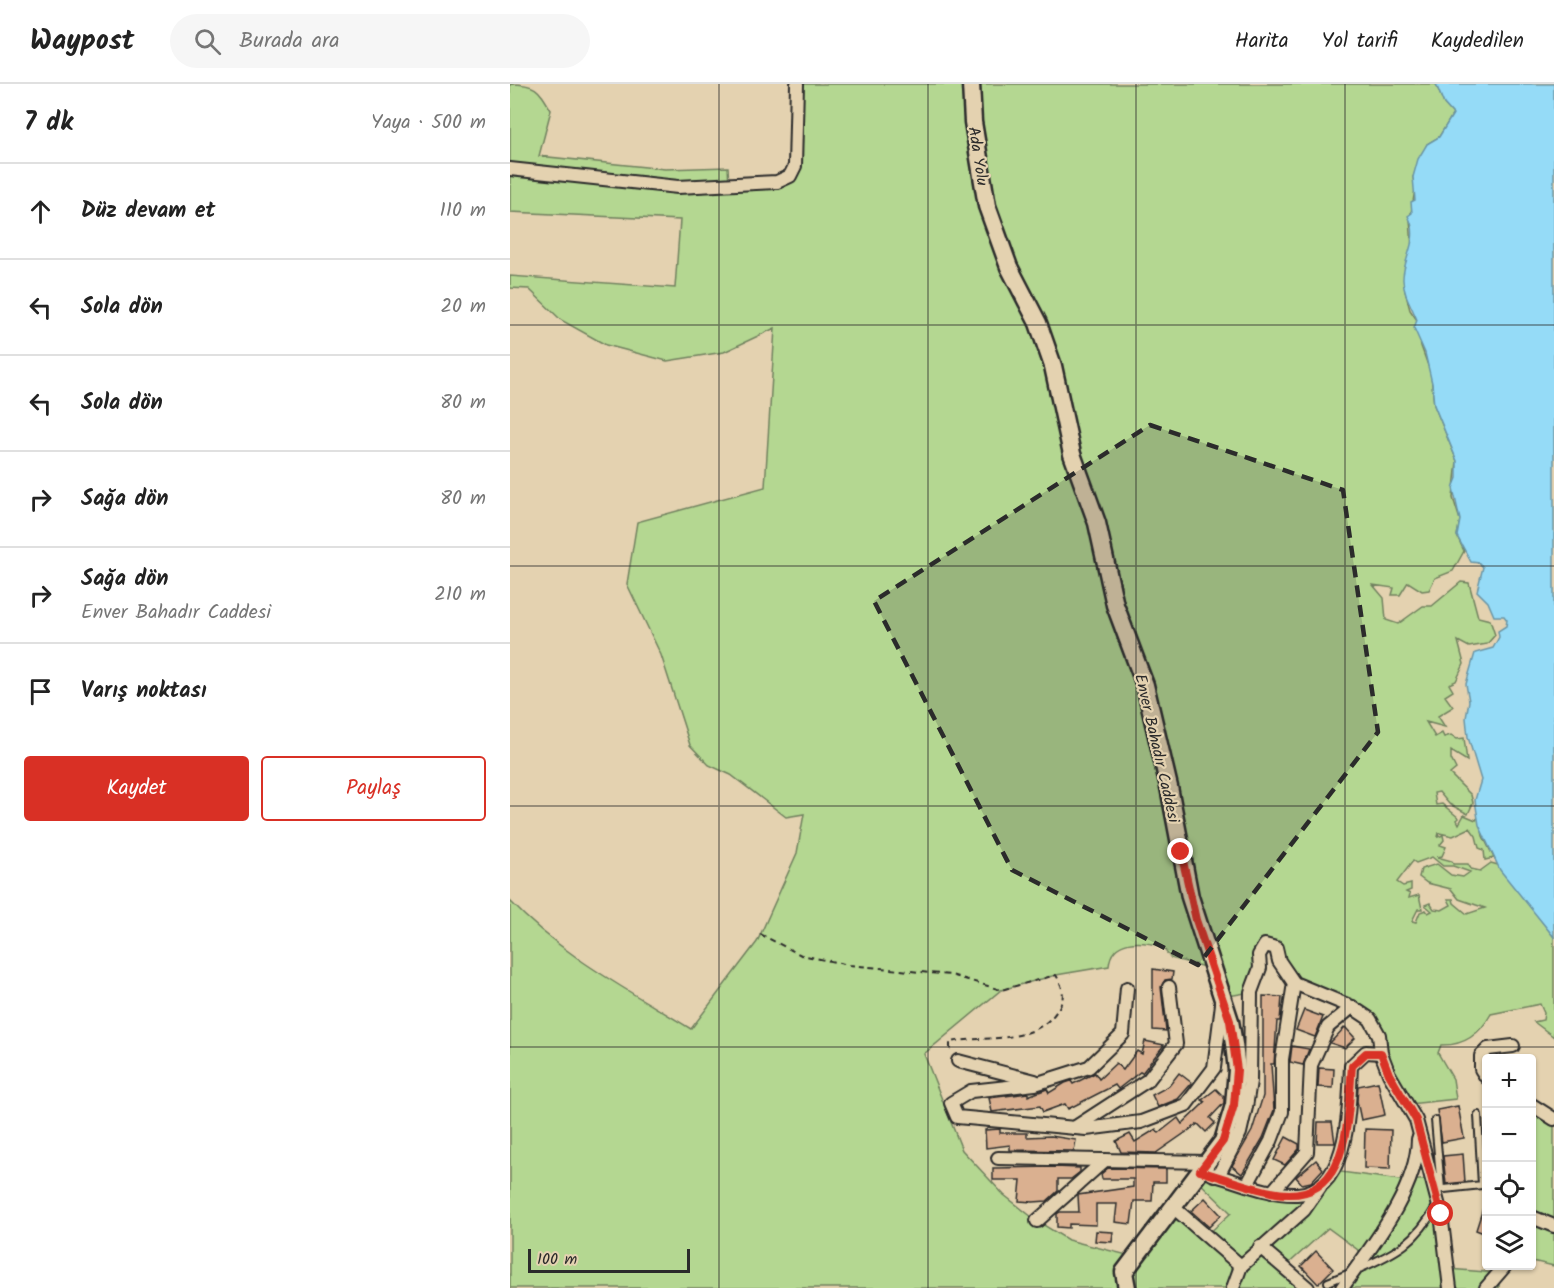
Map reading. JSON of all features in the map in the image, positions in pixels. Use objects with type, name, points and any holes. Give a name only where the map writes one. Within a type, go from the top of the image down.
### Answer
[{"type":"main road","name":"Ada Yolu","points":[[971,84],[976,148],[993,226]]},
{"type":"main road","name":"Enver Bahadır Caddesi","points":[[993,226],[1009,267],[1038,323],[1053,366],[1072,454],[1100,533],[1110,589],[1145,685],[1170,787],[1196,920],[1230,1021],[1237,1070],[1234,1105],[1223,1141],[1124,1272],[1127,1288]]},
{"type":"street","points":[[510,169],[678,187],[777,182],[790,176],[795,166],[797,84]]},
{"type":"street","points":[[1218,1176],[1240,1133],[1246,1107],[1250,1081],[1251,992],[1260,968],[1259,955],[1265,945],[1276,948],[1279,961],[1294,983],[1352,1007],[1370,1020],[1379,1035],[1381,1053],[1389,1074],[1409,1104],[1418,1125],[1438,1189],[1450,1288]]},
{"type":"street","points":[[1247,1185],[1271,1141],[1282,1112],[1282,1059],[1294,983]]},
{"type":"street","points":[[1074,1128],[1148,1080],[1176,1044],[1169,987]]},
{"type":"street","points":[[1127,988],[1123,1034],[1089,1067],[1040,1082],[971,1091],[951,1103],[957,1117],[1074,1128],[1141,1122],[1186,1105],[1214,1068],[1223,997]]},
{"type":"street","points":[[1272,1192],[1307,1152],[1311,1065],[1328,1027],[1352,1007]]},
{"type":"street","points":[[1483,1054],[1488,1049],[1513,1046]]},
{"type":"street","points":[[1233,1288],[1240,1266],[1304,1209],[1337,1166],[1348,1117],[1352,1066],[1366,1053],[1381,1053]]},
{"type":"street","points":[[1482,1055],[1482,1071]]},
{"type":"street","points":[[958,1061],[1040,1082]]},
{"type":"street","points":[[1535,1108],[1554,1119]]},
{"type":"street","points":[[1342,1288],[1386,1224],[1413,1169],[1417,1155],[1418,1125]]},
{"type":"street","points":[[998,1158],[1105,1160],[1204,1166],[1218,1176],[1272,1192],[1300,1194],[1320,1187]]},
{"type":"street","points":[[1037,1221],[1105,1160]]},
{"type":"street","points":[[1173,1207],[1240,1266]]},
{"type":"street","points":[[1536,1219],[1554,1226]]},
{"type":"street","points":[[1260,1247],[1308,1288]]},
{"type":"street","points":[[1486,1288],[1502,1270]]},
{"type":"lane","points":[[1435,1120],[1438,1189],[1482,1185],[1478,1115]]},
{"type":"lane","points":[[1329,1282],[1406,1245],[1422,1231],[1438,1203]]},
{"type":"path","points":[[760,934],[801,955],[858,966],[951,975],[1001,990],[1056,975],[1064,987],[1061,1004],[1047,1024],[1004,1038],[969,1038],[950,1042],[949,1048],[958,1061]]},
{"type":"highlighted area","points":[[1150,425],[1343,490],[1378,732],[1198,965],[1012,870],[874,601]]},
{"type":"green space","points":[[510,84],[531,86],[539,92],[551,110],[539,156],[665,169],[728,167],[729,185],[790,176],[797,84],[1436,84],[1444,104],[1453,114],[1439,137],[1427,144],[1413,177],[1415,190],[1410,219],[1412,248],[1407,261],[1405,291],[1410,310],[1417,320],[1421,346],[1431,374],[1434,405],[1457,461],[1453,498],[1460,520],[1457,536],[1464,551],[1453,571],[1435,578],[1429,590],[1422,591],[1408,582],[1400,595],[1392,595],[1394,588],[1373,585],[1384,598],[1386,620],[1398,624],[1423,606],[1432,606],[1461,582],[1469,583],[1478,617],[1490,620],[1495,635],[1487,644],[1469,647],[1458,641],[1464,664],[1456,681],[1449,684],[1453,691],[1445,696],[1453,707],[1438,716],[1445,727],[1426,722],[1435,737],[1442,733],[1444,737],[1451,735],[1457,739],[1464,738],[1467,761],[1451,751],[1451,759],[1456,769],[1450,774],[1471,795],[1473,803],[1468,814],[1449,804],[1439,792],[1434,793],[1436,805],[1442,804],[1459,818],[1457,820],[1459,824],[1464,815],[1476,820],[1479,816],[1483,836],[1494,858],[1485,860],[1484,850],[1479,848],[1476,836],[1470,828],[1453,836],[1439,833],[1438,837],[1443,835],[1444,840],[1440,845],[1446,847],[1442,856],[1437,857],[1452,861],[1453,864],[1468,864],[1471,869],[1480,871],[1491,863],[1498,865],[1554,937],[1554,1037],[1534,1022],[1543,1020],[1544,1013],[1540,1004],[1491,1014],[1477,1033],[1471,1037],[1450,1045],[1441,1045],[1438,1053],[1453,1079],[1456,1099],[1409,1104],[1370,1020],[1294,983],[1265,945],[1251,992],[1223,997],[1212,969],[1171,958],[1162,947],[1146,943],[1129,943],[1115,950],[1109,966],[1056,975],[1001,990],[924,1054],[962,1150],[1004,1195],[1037,1221],[1068,1240],[1135,1257],[1173,1207],[1206,1236],[1231,1213],[1195,1178],[1200,1171],[1299,1194],[1334,1171],[1407,1181],[1432,1179],[1448,1269],[1499,1273],[1499,1288],[1342,1288],[1366,1256],[1328,1228],[1285,1267],[1308,1288],[510,1288],[510,901],[573,955],[619,986],[691,1029],[757,942],[797,853],[804,814],[786,817],[731,775],[709,765],[690,745],[661,655],[627,584],[637,522],[765,487],[775,328],[724,352],[667,361],[606,345],[561,320],[529,289],[510,288],[510,276],[675,288],[680,220],[510,212]],"holes":[[[1432,857],[1443,866],[1453,866],[1470,872],[1463,877],[1451,875],[1437,864],[1421,869],[1419,877],[1427,883],[1451,889],[1459,899],[1485,908],[1467,914],[1454,903],[1453,899],[1448,899],[1451,905],[1442,910],[1434,909],[1430,903],[1425,905],[1432,911],[1420,912],[1416,922],[1412,921],[1418,909],[1422,909],[1419,895],[1409,898],[1410,894],[1406,892],[1411,890],[1411,884],[1403,886],[1397,882],[1413,861],[1416,863]]]},
{"type":"green space","points":[[1536,1108],[1554,1119],[1554,1266],[1536,1262]]},
{"type":"water","points":[[1436,84],[1554,84],[1554,937],[1500,870],[1479,825],[1475,800],[1481,780],[1468,737],[1466,718],[1469,701],[1466,684],[1475,653],[1493,648],[1499,637],[1498,631],[1506,626],[1507,620],[1504,616],[1494,616],[1488,602],[1477,591],[1483,567],[1479,563],[1471,562],[1457,536],[1460,520],[1453,488],[1457,478],[1457,461],[1434,405],[1425,353],[1414,328],[1417,320],[1403,280],[1413,233],[1408,216],[1412,213],[1411,202],[1415,200],[1413,177],[1418,159],[1427,144],[1439,137],[1453,114],[1444,104]]},
{"type":"building","points":[[1153,969],[1173,972],[1172,979],[1165,980],[1161,987],[1166,1031],[1153,1030]]},
{"type":"building","points":[[1263,996],[1282,997],[1280,1021],[1277,1021],[1274,1064],[1271,1064],[1274,1110],[1263,1138],[1242,1174],[1232,1166],[1252,1131],[1263,1096]]},
{"type":"building","points":[[1304,1010],[1323,1017],[1315,1037],[1296,1030]]},
{"type":"building","points":[[1345,1027],[1355,1038],[1345,1048],[1330,1043]]},
{"type":"building","points":[[1145,1041],[1164,1045],[1142,1073],[1140,1072],[1118,1089],[1115,1085],[1068,1109],[1065,1104],[1043,1112],[1040,1106],[992,1112],[989,1098],[1028,1093],[1028,1096],[1047,1089],[1049,1093],[1065,1083],[1071,1081],[1073,1084],[1095,1073],[1099,1079],[1116,1063],[1123,1070],[1137,1051],[1142,1054]]},
{"type":"building","points":[[1292,1046],[1309,1049],[1303,1065],[1290,1062]]},
{"type":"building","points":[[1319,1068],[1334,1069],[1333,1088],[1318,1087]]},
{"type":"building","points":[[1179,1073],[1192,1083],[1178,1099],[1158,1107],[1152,1095],[1169,1086]]},
{"type":"building","points":[[1378,1082],[1385,1115],[1361,1120],[1357,1101],[1358,1086]]},
{"type":"building","points":[[1216,1089],[1224,1097],[1224,1103],[1210,1118],[1215,1123],[1206,1132],[1198,1124],[1156,1153],[1121,1152],[1116,1141],[1130,1134],[1135,1142],[1156,1129],[1159,1133],[1178,1118],[1182,1124],[1205,1102],[1202,1100]]},
{"type":"building","points":[[1458,1106],[1464,1138],[1442,1142],[1437,1110]]},
{"type":"building","points":[[1318,1122],[1332,1122],[1335,1143],[1317,1143]]},
{"type":"building","points":[[1000,1129],[1000,1133],[1027,1133],[1027,1137],[1051,1136],[1076,1140],[1074,1151],[1010,1150],[1010,1145],[986,1148],[985,1130]]},
{"type":"building","points":[[1365,1129],[1391,1130],[1390,1169],[1364,1168]]},
{"type":"building","points":[[1286,1137],[1299,1144],[1299,1149],[1285,1165],[1274,1160]]},
{"type":"building","points":[[1463,1154],[1465,1182],[1446,1184],[1443,1156]]},
{"type":"building","points":[[1316,1160],[1323,1169],[1311,1182],[1302,1184],[1296,1177]]},
{"type":"building","points":[[993,1168],[1080,1168],[1080,1172],[1071,1179],[1058,1179],[1058,1191],[1047,1201],[1033,1202],[1019,1201],[1021,1180],[993,1180]]},
{"type":"building","points":[[1108,1168],[1166,1169],[1166,1182],[1153,1182],[1152,1201],[1134,1201],[1131,1224],[1115,1222],[1117,1204],[1096,1204],[1096,1225],[1069,1224],[1069,1228],[1057,1227],[1057,1214],[1079,1212],[1078,1195],[1133,1187],[1133,1179],[1102,1179],[1101,1174]]},
{"type":"building","points":[[1205,1198],[1221,1215],[1209,1227],[1191,1211]]},
{"type":"building","points":[[1482,1211],[1482,1232],[1476,1230]]},
{"type":"building","points":[[1096,1231],[1113,1232],[1112,1242],[1095,1241]]},
{"type":"building","points":[[1316,1251],[1333,1269],[1318,1284],[1301,1266]]},
{"type":"route","points":[[1181,852],[1196,920],[1230,1021],[1237,1070],[1234,1105],[1223,1141],[1200,1171],[1272,1192],[1300,1194],[1320,1187],[1337,1166],[1348,1117],[1352,1066],[1366,1053],[1381,1053],[1389,1074],[1409,1104],[1416,1120],[1441,1214]]}]
